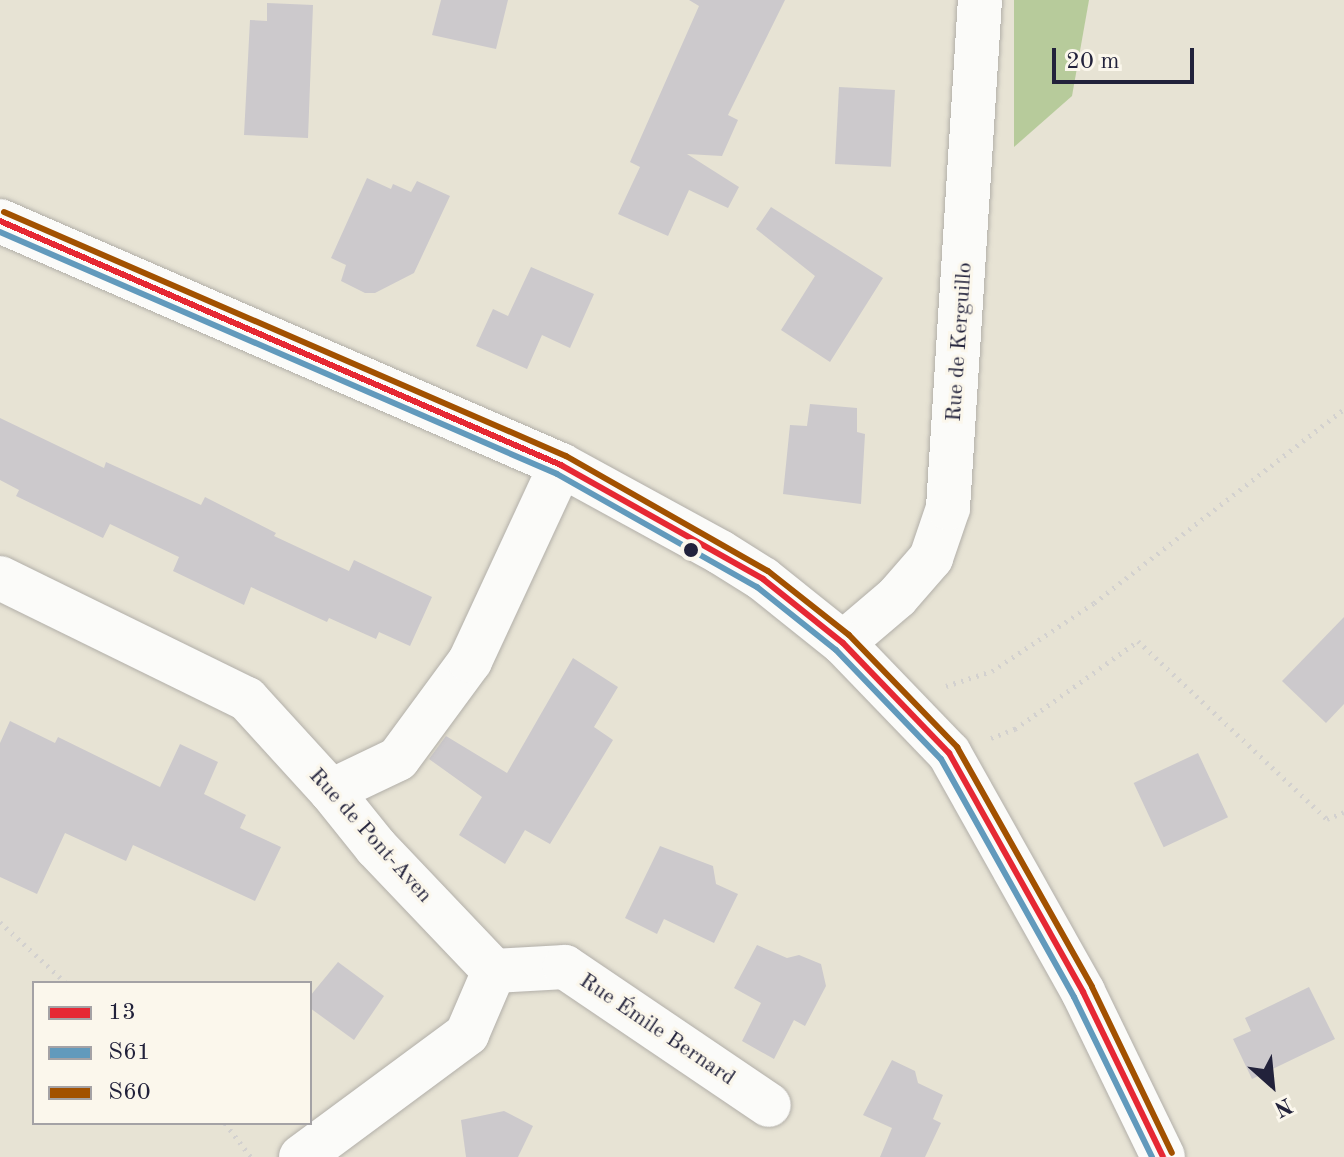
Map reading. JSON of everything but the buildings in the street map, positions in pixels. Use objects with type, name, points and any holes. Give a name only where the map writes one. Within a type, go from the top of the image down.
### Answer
[{"type":"street","name":"Rue de Kerguillo","points":[[843,643],[897,597],[931,558],[948,508],[980,0]]},
{"type":"street","points":[[0,221],[561,465],[763,579],[843,643],[949,753],[1083,992],[1163,1157]]},
{"type":"street","points":[[331,791],[398,759],[470,661],[561,465]]},
{"type":"street","name":"Rue de Pont-Aven","points":[[0,578],[247,699],[331,791],[376,847],[494,971]]},
{"type":"street","name":"Rue Émile Bernard","points":[[494,971],[565,967],[769,1105]]},
{"type":"street","points":[[323,1151],[467,1034],[494,971]]},
{"type":"path","points":[[902,701],[992,671],[1094,603],[1344,409]]},
{"type":"path","points":[[949,753],[1015,729],[1138,641],[1327,819],[1344,812]]},
{"type":"path","points":[[0,922],[64,981]]},
{"type":"path","points":[[227,1125],[251,1157]]},
{"type":"green space","points":[[1014,0],[1089,0],[1072,96],[1014,147]]},
{"type":"transit line","name":"S60","points":[[4,212],[566,456],[768,571],[849,635],[957,747],[1092,987],[1172,1153]]},
{"type":"transit line","name":"13","points":[[0,221],[561,465],[763,579],[843,643],[949,753],[1083,992],[1163,1157]]},
{"type":"transit line","name":"S61","points":[[0,232],[557,474],[757,587],[836,650],[941,759],[1074,997],[1152,1157]]}]
